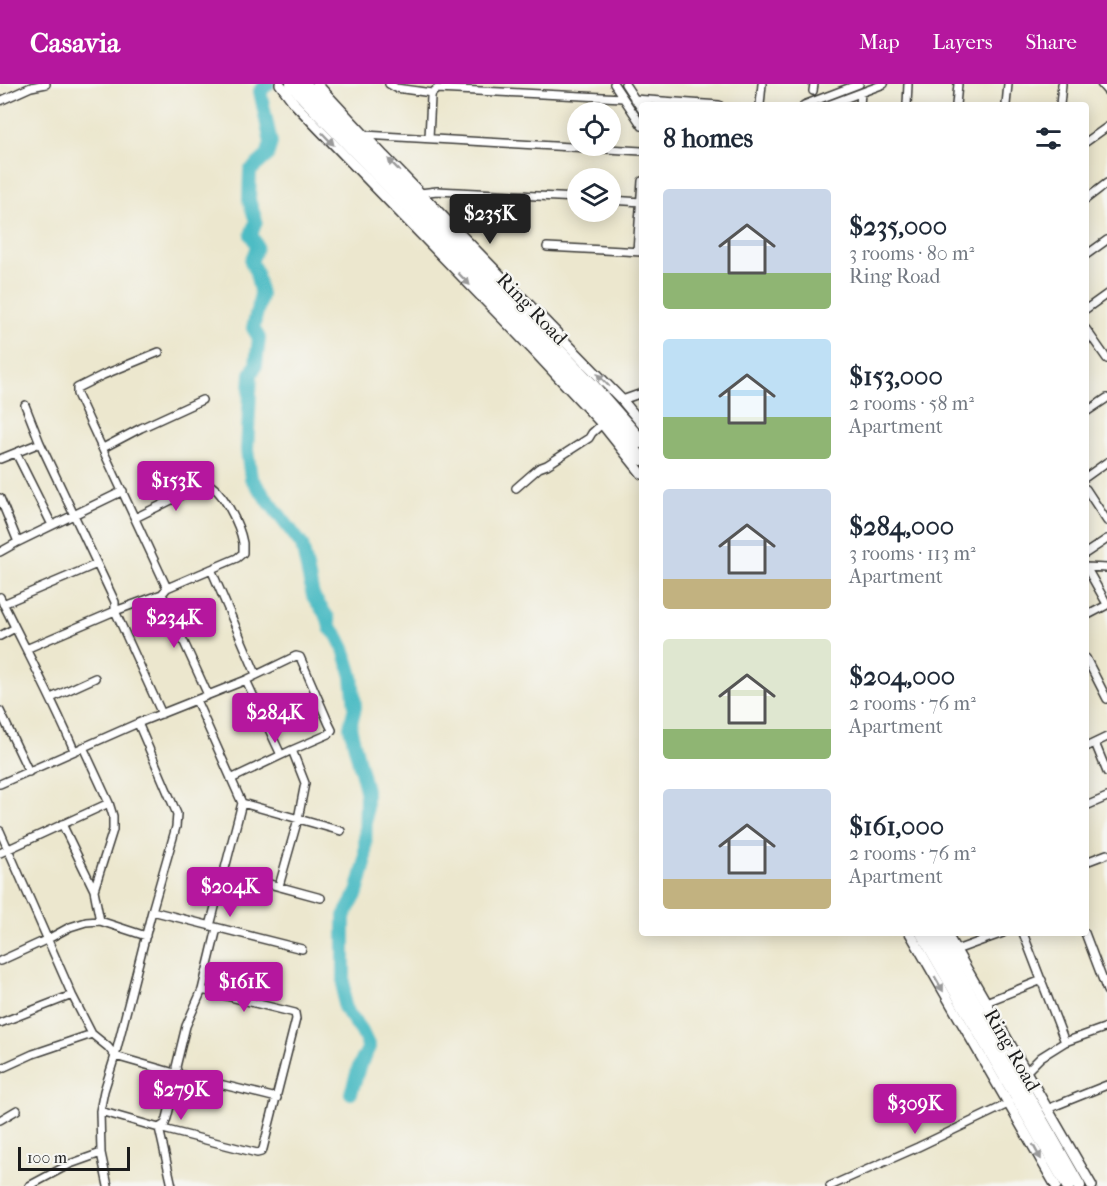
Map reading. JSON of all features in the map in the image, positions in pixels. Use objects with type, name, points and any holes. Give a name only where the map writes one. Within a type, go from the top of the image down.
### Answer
[{"type":"highway","name":"Ring Road","points":[[296,88],[348,131],[593,386],[639,439]]},
{"type":"highway","name":"Ring Road","points":[[296,88],[590,397],[639,455]]},
{"type":"highway","name":"Ring Road","points":[[924,936],[1013,1101],[1068,1186]]},
{"type":"highway","name":"Ring Road","points":[[937,936],[1079,1186]]},
{"type":"street","points":[[0,100],[30,85],[46,84]]},
{"type":"street","points":[[280,84],[296,88],[375,188],[534,351],[602,424],[639,470]]},
{"type":"street","points":[[317,84],[622,400],[639,420]]},
{"type":"street","points":[[389,84],[396,88],[432,93],[437,89],[623,98]]},
{"type":"street","points":[[614,84],[639,122]]},
{"type":"street","points":[[625,84],[639,106]]},
{"type":"street","points":[[760,102],[762,84]]},
{"type":"street","points":[[812,102],[859,84]]},
{"type":"street","points":[[836,102],[884,84]]},
{"type":"street","points":[[907,102],[909,84]]},
{"type":"street","points":[[956,102],[958,84]]},
{"type":"street","points":[[1006,102],[1008,84]]},
{"type":"street","points":[[1060,102],[1062,84]]},
{"type":"street","points":[[1101,84],[1107,91]]},
{"type":"street","points":[[429,138],[432,93]]},
{"type":"street","points":[[860,102],[861,93]]},
{"type":"street","points":[[634,99],[676,102]]},
{"type":"street","points":[[1089,140],[1107,127]]},
{"type":"street","points":[[364,135],[639,151]]},
{"type":"street","points":[[1089,197],[1107,183]]},
{"type":"street","points":[[420,193],[437,191],[567,197]]},
{"type":"street","points":[[621,201],[639,202]]},
{"type":"street","points":[[1089,253],[1107,240]]},
{"type":"street","points":[[548,247],[639,251]]},
{"type":"street","points":[[1089,307],[1107,294]]},
{"type":"street","points":[[1089,332],[1105,350],[1107,360]]},
{"type":"street","points":[[159,352],[103,375],[77,388],[77,393],[135,518],[208,695]]},
{"type":"street","points":[[622,400],[639,394]]},
{"type":"street","points":[[1089,410],[1107,398]]},
{"type":"street","points":[[103,448],[201,400]]},
{"type":"street","points":[[25,405],[40,443],[115,602],[115,611],[162,714]]},
{"type":"street","points":[[516,488],[538,468],[547,465],[589,438],[602,424]]},
{"type":"street","points":[[0,459],[40,443]]},
{"type":"street","points":[[16,453],[52,525]]},
{"type":"street","points":[[1089,475],[1107,462]]},
{"type":"street","points":[[26,649],[165,591],[237,558],[243,553],[243,543],[237,525],[220,494],[213,486],[206,483],[135,518]]},
{"type":"street","points":[[0,552],[123,491]]},
{"type":"street","points":[[1089,494],[1107,521]]},
{"type":"street","points":[[0,498],[18,542]]},
{"type":"street","points":[[1089,551],[1107,539]]},
{"type":"street","points":[[74,750],[2,600],[98,564]]},
{"type":"street","points":[[1089,567],[1107,568]]},
{"type":"street","points":[[211,569],[256,674]]},
{"type":"street","points":[[1089,572],[1107,605],[1089,614]]},
{"type":"street","points":[[0,636],[15,628]]},
{"type":"street","points":[[0,784],[74,750],[246,680],[296,656],[300,657],[332,730],[329,734],[231,779]]},
{"type":"street","points":[[1089,664],[1107,699]]},
{"type":"street","points":[[51,698],[95,678]]},
{"type":"street","points":[[246,680],[281,755]]},
{"type":"street","points":[[159,1128],[165,1124],[167,1118],[178,1074],[176,1067],[186,1026],[202,990],[213,927],[242,803],[196,700]]},
{"type":"street","points":[[0,711],[2,721],[29,772]]},
{"type":"street","points":[[108,1186],[102,1153],[100,1111],[176,827],[177,814],[138,723]]},
{"type":"street","points":[[1089,746],[1107,737]]},
{"type":"street","points":[[1095,743],[1107,772]]},
{"type":"street","points":[[83,747],[113,816],[113,830],[94,891]]},
{"type":"street","points":[[279,886],[298,819],[305,783],[292,750]]},
{"type":"street","points":[[1089,805],[1107,797]]},
{"type":"street","points":[[0,853],[109,803]]},
{"type":"street","points":[[242,803],[342,831]]},
{"type":"street","points":[[62,824],[94,891],[100,921]]},
{"type":"street","points":[[0,831],[72,995],[92,1034],[115,1056],[277,1098]]},
{"type":"street","points":[[1089,861],[1107,854]]},
{"type":"street","points":[[225,872],[321,898]]},
{"type":"street","points":[[152,911],[302,949]]},
{"type":"street","points":[[0,961],[70,927],[86,922],[100,921],[146,936]]},
{"type":"street","points":[[912,936],[1013,1101],[1056,1186]]},
{"type":"street","points":[[948,936],[1092,1186]]},
{"type":"street","points":[[956,950],[995,936]]},
{"type":"street","points":[[1024,936],[1065,1042]]},
{"type":"street","points":[[1086,936],[1107,992]]},
{"type":"street","points":[[986,1002],[1042,980]]},
{"type":"street","points":[[100,1111],[257,1153],[261,1152],[277,1098],[296,1019],[295,1013],[202,990]]},
{"type":"street","points":[[0,1023],[72,995]]},
{"type":"street","points":[[1026,1072],[1041,1057],[1065,1042],[1107,1027]]},
{"type":"street","points":[[0,1069],[33,1054],[92,1034]]},
{"type":"street","points":[[1047,1109],[1107,1084]]},
{"type":"street","points":[[830,1186],[1013,1101]]},
{"type":"street","points":[[0,1120],[17,1110]]},
{"type":"street","points":[[159,1128],[172,1186]]},
{"type":"street","points":[[29,1186],[40,1183],[70,1164],[102,1153]]},
{"type":"waterway","points":[[268,84],[260,91],[271,143],[267,156],[250,171],[249,200],[256,221],[251,235],[256,248],[251,261],[261,295],[253,328],[259,338],[256,365],[251,374],[247,450],[251,478],[302,545],[313,596],[328,618],[330,628],[337,635],[344,649],[352,676],[355,707],[350,727],[366,790],[365,863],[357,893],[344,916],[344,1007],[362,1032],[369,1047],[359,1067],[351,1093]]}]
